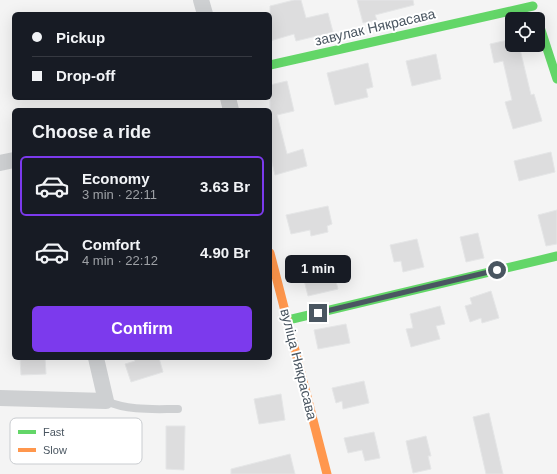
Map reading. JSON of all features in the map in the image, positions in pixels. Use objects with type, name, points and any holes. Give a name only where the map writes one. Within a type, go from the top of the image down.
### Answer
[{"type":"street","points":[[201,0],[204,12]]},
{"type":"street","name":"завулак Някрасава","points":[[272,65],[532,3]]},
{"type":"street","points":[[545,42],[557,79]]},
{"type":"street","points":[[0,163],[12,160]]},
{"type":"street","points":[[288,320],[557,256]]},
{"type":"street","name":"вуліца Някрасава","points":[[272,260],[327,474]]},
{"type":"street","points":[[0,398],[106,401],[96,360]]},
{"type":"lane","points":[[106,401],[118,406],[129,408],[178,409]]},
{"type":"building","points":[[294,0],[301,0],[306,18],[328,13],[333,32],[296,41],[294,34],[272,40],[272,12],[270,12],[270,6]]},
{"type":"building","points":[[357,0],[413,0],[414,5],[375,15],[377,20],[363,23]]},
{"type":"building","points":[[505,41],[505,52],[521,52],[531,95],[534,94],[542,121],[513,129],[505,102],[512,100],[503,61],[494,63],[490,44]]},
{"type":"building","points":[[436,54],[441,79],[412,86],[406,61]]},
{"type":"building","points":[[368,63],[373,87],[366,89],[368,97],[335,105],[327,73]]},
{"type":"building","points":[[287,81],[294,111],[277,115],[287,154],[303,149],[307,166],[275,175],[272,163],[272,108],[270,108],[270,100],[272,100],[272,85]]},
{"type":"building","points":[[551,152],[555,172],[519,181],[514,161]]},
{"type":"building","points":[[328,206],[332,224],[327,226],[328,232],[311,236],[310,230],[291,234],[286,215]]},
{"type":"building","points":[[557,210],[557,244],[546,246],[538,215]]},
{"type":"building","points":[[478,233],[484,258],[466,262],[460,237]]},
{"type":"building","points":[[417,239],[424,267],[403,272],[401,261],[394,262],[390,245]]},
{"type":"building","points":[[331,262],[338,289],[308,296],[304,280],[317,276],[314,266]]},
{"type":"building","points":[[491,291],[499,318],[482,323],[481,318],[470,322],[465,306],[472,304],[470,298]]},
{"type":"building","points":[[440,306],[445,324],[436,326],[440,339],[411,347],[406,329],[413,328],[410,314]]},
{"type":"building","points":[[346,324],[350,343],[318,349],[314,330]]},
{"type":"building","points":[[20,360],[45,360],[46,374],[21,375]]},
{"type":"building","points":[[160,360],[163,372],[131,382],[125,364],[135,361]]},
{"type":"building","points":[[364,381],[369,403],[343,409],[342,401],[336,403],[332,388]]},
{"type":"building","points":[[281,394],[285,420],[259,424],[254,399]]},
{"type":"building","points":[[489,413],[503,474],[486,474],[473,417]]},
{"type":"building","points":[[166,426],[185,426],[184,470],[166,469]]},
{"type":"building","points":[[374,432],[380,458],[365,461],[362,450],[348,453],[344,438]]},
{"type":"building","points":[[426,436],[431,456],[428,456],[431,469],[413,473],[406,441]]},
{"type":"building","points":[[290,454],[295,474],[231,474],[231,469]]},
{"type":"traffic: fast","points":[[272,65],[533,6]]},
{"type":"traffic: fast","points":[[545,42],[557,79]]},
{"type":"traffic: fast","points":[[288,320],[557,256]]},
{"type":"traffic: slow","points":[[272,261],[327,474]]},
{"type":"route","points":[[318,313],[497,270]]}]
